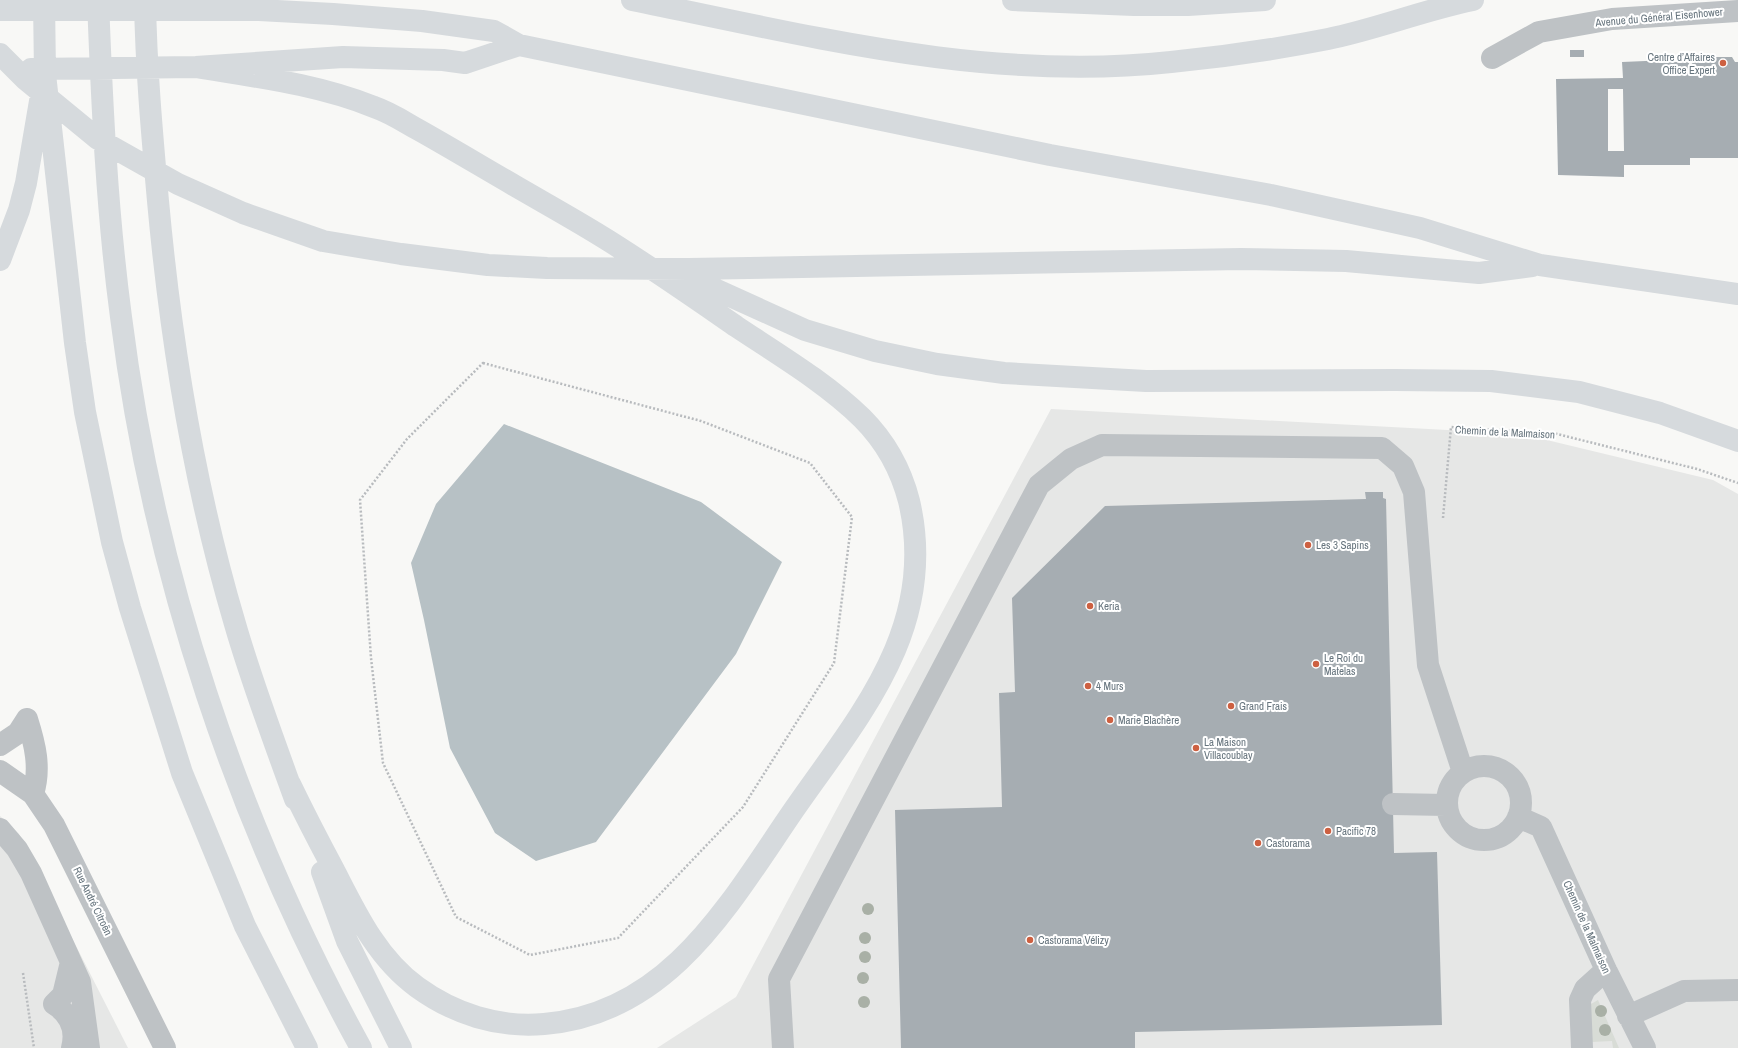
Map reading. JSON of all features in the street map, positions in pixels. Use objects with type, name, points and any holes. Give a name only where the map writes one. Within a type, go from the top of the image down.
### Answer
[{"type":"highway","points":[[44,0],[45,74],[43,123],[85,412],[112,542],[151,674],[185,780],[245,926],[307,1048]]},
{"type":"highway","points":[[98,0],[104,123],[111,219],[121,318],[135,411],[152,496],[176,591],[205,689],[240,786],[274,872],[334,1000],[361,1048]]},
{"type":"highway","points":[[145,0],[151,124],[171,324],[190,435],[234,622],[252,679],[347,941],[401,1048]]},
{"type":"highway","points":[[632,0],[878,49],[967,62],[1016,66],[1093,68],[1170,62],[1329,39],[1441,3],[1473,0]]},
{"type":"highway","points":[[1013,0],[1142,5],[1188,5],[1265,0]]},
{"type":"highway","points":[[0,10],[259,10],[341,14],[422,21],[494,31],[519,45],[1050,155],[1271,195],[1420,228],[1540,265],[1738,294]]},
{"type":"highway","points":[[0,70],[196,68],[343,57],[443,60],[464,63],[519,45]]},
{"type":"highway","points":[[0,54],[26,79],[98,139],[185,188],[243,213],[323,241],[488,266],[689,269],[1241,259],[1346,261],[1479,273],[1540,265]]},
{"type":"highway","points":[[196,68],[326,90],[380,108],[610,242],[782,357],[834,394],[863,419],[886,446],[898,470],[908,496],[914,526],[916,560],[914,593],[896,650],[874,695],[716,922],[698,944],[645,990],[594,1015],[560,1023],[529,1025],[500,1023],[469,1015],[442,1003],[416,986],[396,970],[375,945],[357,914],[290,784]]},
{"type":"highway","points":[[0,260],[19,210],[43,123]]},
{"type":"highway","points":[[610,242],[805,330],[875,351],[937,364],[1004,373],[1146,381],[1491,381],[1579,392],[1660,413],[1738,441]]},
{"type":"street","name":"Avenue du Général Eisenhower","points":[[1492,58],[1539,32],[1612,19],[1738,11]]},
{"type":"street","points":[[783,1048],[778,979],[873,803],[1039,484],[1070,459],[1102,445],[1382,448],[1403,466],[1414,492],[1428,665],[1463,772]]},
{"type":"street","points":[[0,745],[18,733],[27,719],[36,745],[37,780],[33,794]]},
{"type":"street","points":[[1483,766],[1494,767],[1511,778],[1517,786],[1521,807],[1518,817],[1511,828],[1502,836],[1490,840],[1477,840],[1465,836],[1456,828],[1449,817],[1446,805],[1448,792],[1454,781],[1463,772],[1483,766]]},
{"type":"street","name":"Rue André Citroën","points":[[0,771],[33,794],[54,825],[72,858],[165,1048]]},
{"type":"street","points":[[1393,804],[1446,805]]},
{"type":"street","name":"Chemin de la Malmaison","points":[[1518,817],[1541,827],[1606,970],[1644,1048]]},
{"type":"street","points":[[0,829],[17,849],[31,873],[80,982],[89,1048]]},
{"type":"street","points":[[71,962],[63,995],[54,1004],[63,1010],[71,1021],[75,1039],[72,1048]]},
{"type":"street","points":[[1582,1048],[1580,1000],[1585,989],[1606,970]]},
{"type":"street","points":[[1628,1016],[1684,991],[1738,990]]},
{"type":"path","points":[[483,364],[701,421],[810,463],[852,517],[834,663],[743,807],[618,938],[530,955],[456,917],[383,763],[371,658],[360,500],[407,439],[483,364]]},
{"type":"path","name":"Chemin de la Malmaison","points":[[1443,522],[1451,427],[1553,433],[1697,469],[1738,483]]},
{"type":"shaded area","points":[[1051,409],[1522,434],[1713,480],[1738,494],[1738,1048],[657,1048],[736,997]]},
{"type":"shaded area","points":[[504,424],[701,502],[782,562],[736,654],[596,842],[536,861],[495,833],[450,748],[411,563],[436,504]]},
{"type":"shaded area","points":[[0,816],[19,834],[128,1048],[0,1048]]},
{"type":"shaded area","points":[[1598,1000],[1619,1048],[1613,1048],[1612,1041],[1591,1042],[1591,1004]]},
{"type":"building","points":[[1570,50],[1584,50],[1584,57],[1570,57]]},
{"type":"building","points":[[1713,57],[1732,57],[1735,62],[1738,62],[1738,158],[1690,158],[1690,165],[1624,165],[1624,177],[1558,175],[1556,79],[1623,78],[1622,62],[1669,60],[1669,62],[1689,62],[1689,66],[1694,62],[1710,62]],"holes":[[[1608,89],[1623,89],[1624,151],[1608,151]]]},
{"type":"building","name":"La Maison Villacoublay","points":[[1365,492],[1383,492],[1383,498],[1386,499],[1394,853],[1437,852],[1442,1025],[1135,1032],[1135,1048],[901,1048],[895,810],[1002,807],[999,693],[1015,692],[1012,598],[1105,506],[1366,499]]},
{"type":"place","name":"Centre d’Affaires Office Expert","points":[[1723,63]]},
{"type":"place","name":"Les 3 Sapins","points":[[1308,545]]},
{"type":"place","name":"Keria","points":[[1090,606]]},
{"type":"place","name":"Le Roi du Matelas","points":[[1316,664]]},
{"type":"place","name":"4 Murs","points":[[1088,686]]},
{"type":"place","name":"Grand Frais","points":[[1231,706]]},
{"type":"place","name":"Marie Blachère","points":[[1110,720]]},
{"type":"place","name":"La Maison Villacoublay","points":[[1196,748]]},
{"type":"place","name":"Pacific 78","points":[[1328,831]]},
{"type":"place","name":"Castorama","points":[[1258,843]]},
{"type":"place","name":"Castorama Vélizy","points":[[1030,940]]}]
